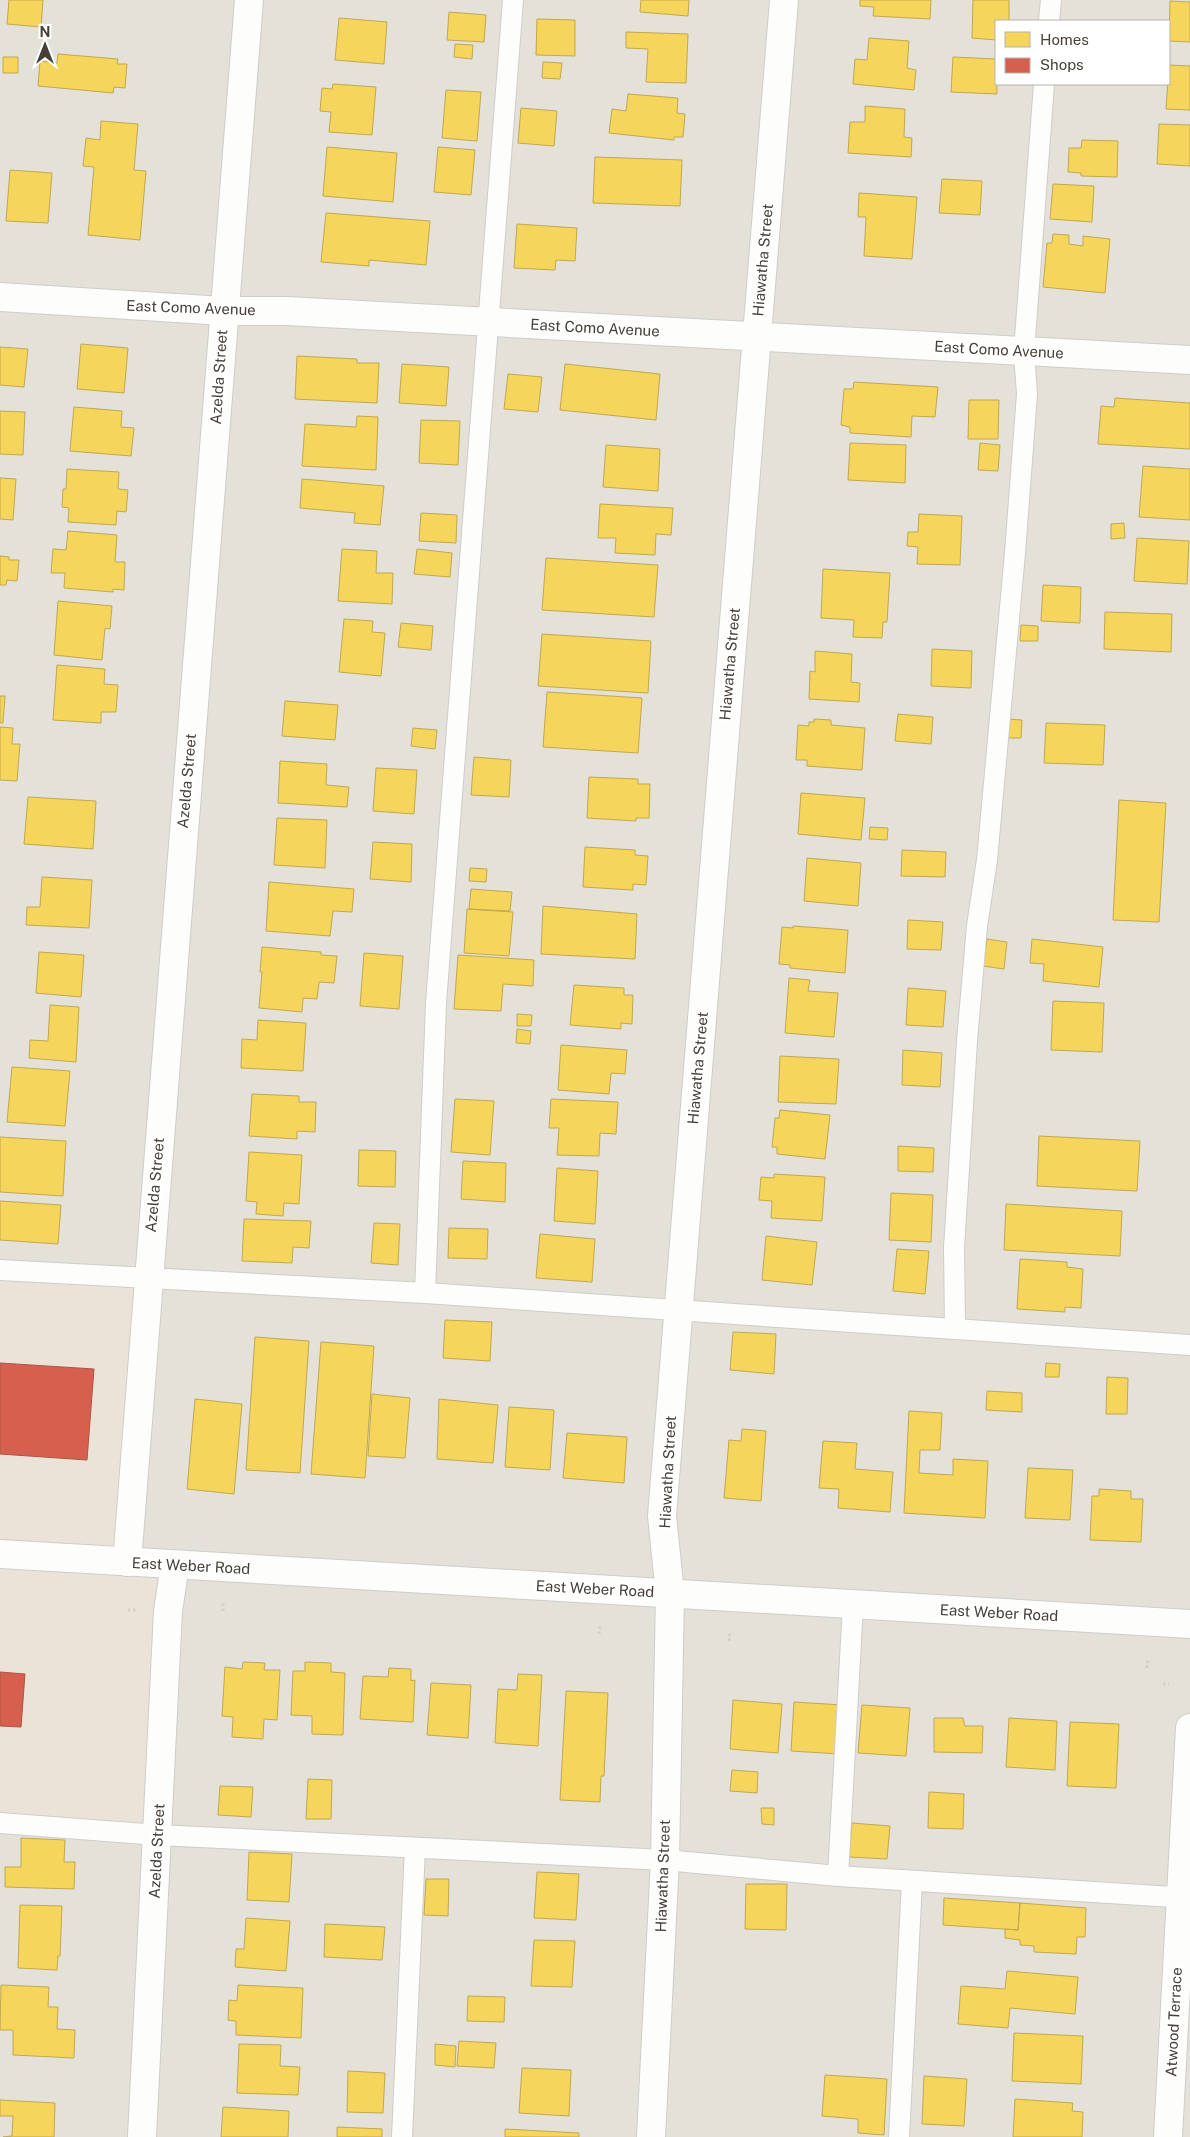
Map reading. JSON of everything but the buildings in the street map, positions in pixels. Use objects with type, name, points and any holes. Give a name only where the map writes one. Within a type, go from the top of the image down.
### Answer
[{"type":"street","name":"Azelda Street","points":[[127,1562],[249,0]]},
{"type":"street","name":"Hiawatha Street","points":[[651,2137],[665,1860],[670,1594],[662,1516],[784,0]]},
{"type":"street","name":"East Como Avenue","points":[[0,297],[224,311],[287,311],[756,338],[1190,360]]},
{"type":"street","name":"East Weber Road","points":[[0,1554],[1190,1624]]},
{"type":"street","name":"Azelda Street","points":[[142,2137],[168,1611],[175,1565]]},
{"type":"street","name":"Atwood Terrace","points":[[1168,2137],[1185,1898],[1190,1728]]},
{"type":"lane","points":[[425,1293],[436,1003],[513,0]]},
{"type":"lane","points":[[1049,20],[1051,0]]},
{"type":"lane","points":[[955,1328],[954,1248],[967,1041],[977,926],[987,860],[1015,553],[1027,394],[1024,352],[1044,85]]},
{"type":"lane","points":[[0,1270],[679,1308],[1190,1345]]},
{"type":"lane","points":[[838,1876],[853,1605]]},
{"type":"lane","points":[[0,1823],[158,1835],[665,1860],[838,1876],[1185,1898]]},
{"type":"lane","points":[[402,2137],[415,1848]]},
{"type":"lane","points":[[899,2137],[912,1881]]},
{"type":"path","points":[[223,1602],[223,1611]]},
{"type":"path","points":[[599,1634],[600,1625]]},
{"type":"path","points":[[729,1641],[730,1632]]},
{"type":"path","points":[[1147,1668],[1148,1659]]},
{"type":"path","points":[[1163,1684],[1169,1684]]},
{"type":"shaded area","points":[[0,0],[1190,0],[1190,2137],[0,2137],[0,1828],[127,1561],[0,1269]]},
{"type":"shaded area","points":[[0,1269],[154,1278],[127,1560],[183,1567],[162,1837],[0,1828]]}]
